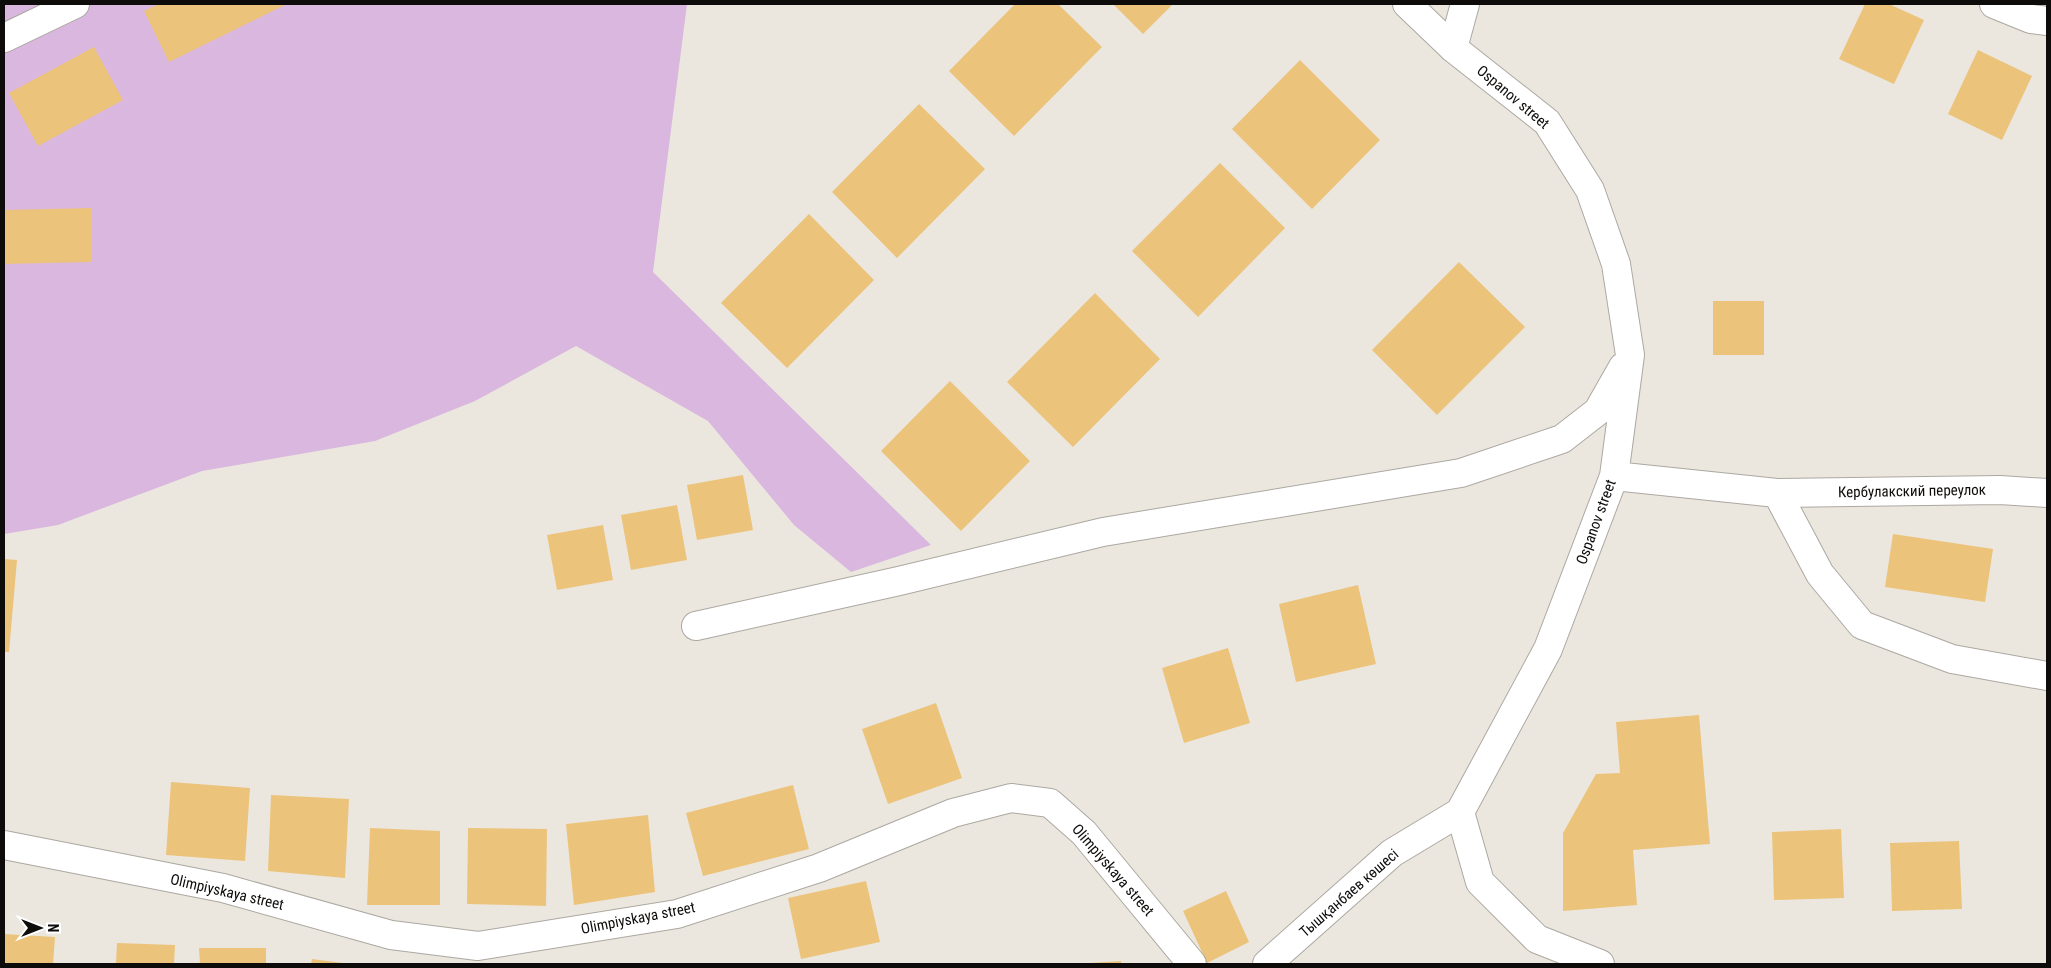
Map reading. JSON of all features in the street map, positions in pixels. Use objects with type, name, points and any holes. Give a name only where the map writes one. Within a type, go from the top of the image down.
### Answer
[{"type":"street","points":[[4,38],[75,4]]},
{"type":"street","points":[[1407,4],[1453,48],[1465,4]]},
{"type":"street","points":[[1994,4],[2031,19],[2047,21]]},
{"type":"street","name":"Ospanov street","points":[[1453,48],[1547,122],[1590,190],[1616,264],[1630,355],[1614,476],[1548,648],[1460,812]]},
{"type":"street","points":[[696,626],[898,581],[1103,532],[1461,473],[1562,439],[1598,411],[1630,355]]},
{"type":"street","name":"Кербулакский переулок","points":[[1614,476],[1777,493],[2000,490],[2047,493]]},
{"type":"street","points":[[1777,493],[1820,574],[1862,625],[1952,659],[2047,676]]},
{"type":"street","name":"Olimpiyskaya street","points":[[4,845],[223,888],[391,935],[478,946],[677,914],[819,868],[953,813],[1011,798],[1050,802],[1084,833],[1192,964]]},
{"type":"street","points":[[1460,812],[1480,882],[1537,939],[1600,964]]},
{"type":"street","name":"Тышқанбаев көшесі","points":[[1267,964],[1392,853],[1460,812]]},
{"type":"shaded area","points":[[4,4],[687,4],[653,272],[931,545],[851,572],[794,525],[708,421],[576,346],[475,401],[375,441],[202,471],[58,525],[4,534]]},
{"type":"building","points":[[159,4],[287,4],[169,62],[144,11]]},
{"type":"building","points":[[1015,4],[1058,4],[1102,47],[1014,136],[949,71]]},
{"type":"building","points":[[1113,4],[1173,4],[1143,34]]},
{"type":"building","points":[[1865,4],[1889,4],[1924,20],[1894,84],[1839,59]]},
{"type":"building","points":[[94,47],[123,100],[38,146],[9,93]]},
{"type":"building","points":[[1978,50],[2032,76],[2002,140],[1948,114]]},
{"type":"building","points":[[1300,60],[1380,140],[1312,209],[1232,129]]},
{"type":"building","points":[[919,104],[985,169],[897,258],[832,192]]},
{"type":"building","points":[[1220,163],[1285,228],[1198,317],[1132,251]]},
{"type":"building","points":[[91,208],[91,262],[4,264],[4,210]]},
{"type":"building","points":[[809,214],[874,280],[787,368],[721,303]]},
{"type":"building","points":[[1459,262],[1525,327],[1437,415],[1372,350]]},
{"type":"building","points":[[1095,293],[1160,359],[1073,447],[1007,382]]},
{"type":"building","points":[[1713,301],[1764,301],[1764,355],[1713,355]]},
{"type":"building","points":[[950,381],[1030,461],[961,531],[881,451]]},
{"type":"building","points":[[743,475],[753,530],[697,540],[687,485]]},
{"type":"building","points":[[677,505],[687,560],[631,570],[621,515]]},
{"type":"building","points":[[603,525],[613,580],[557,590],[547,535]]},
{"type":"building","points":[[1893,534],[1993,549],[1985,602],[1885,587]]},
{"type":"building","points":[[4,559],[17,560],[9,652],[4,652]]},
{"type":"building","points":[[1358,585],[1376,664],[1296,682],[1279,604]]},
{"type":"building","points":[[1228,648],[1250,723],[1184,743],[1162,668]]},
{"type":"building","points":[[936,703],[962,778],[888,804],[862,729]]},
{"type":"building","points":[[1699,715],[1710,844],[1633,850],[1637,905],[1563,911],[1563,833],[1596,774],[1620,773],[1616,722]]},
{"type":"building","points":[[171,782],[250,788],[245,861],[166,855]]},
{"type":"building","points":[[793,785],[809,849],[703,876],[686,813]]},
{"type":"building","points":[[271,795],[349,799],[345,878],[268,871]]},
{"type":"building","points":[[648,815],[655,892],[574,905],[566,824]]},
{"type":"building","points":[[370,828],[440,831],[440,905],[367,905]]},
{"type":"building","points":[[468,828],[547,829],[546,906],[467,904]]},
{"type":"building","points":[[1841,829],[1844,898],[1774,900],[1772,832]]},
{"type":"building","points":[[1959,841],[1962,909],[1892,911],[1890,843]]},
{"type":"building","points":[[866,881],[880,942],[801,959],[788,898]]},
{"type":"building","points":[[1226,891],[1249,942],[1207,963],[1183,911]]},
{"type":"building","points":[[4,934],[55,937],[53,964],[4,964]]},
{"type":"building","points":[[117,943],[175,945],[174,964],[116,964]]},
{"type":"building","points":[[199,948],[266,948],[266,964],[200,964]]},
{"type":"building","points":[[312,959],[343,963],[343,964],[311,964]]},
{"type":"building","points":[[1121,961],[1121,964],[1089,964],[1089,963]]}]
